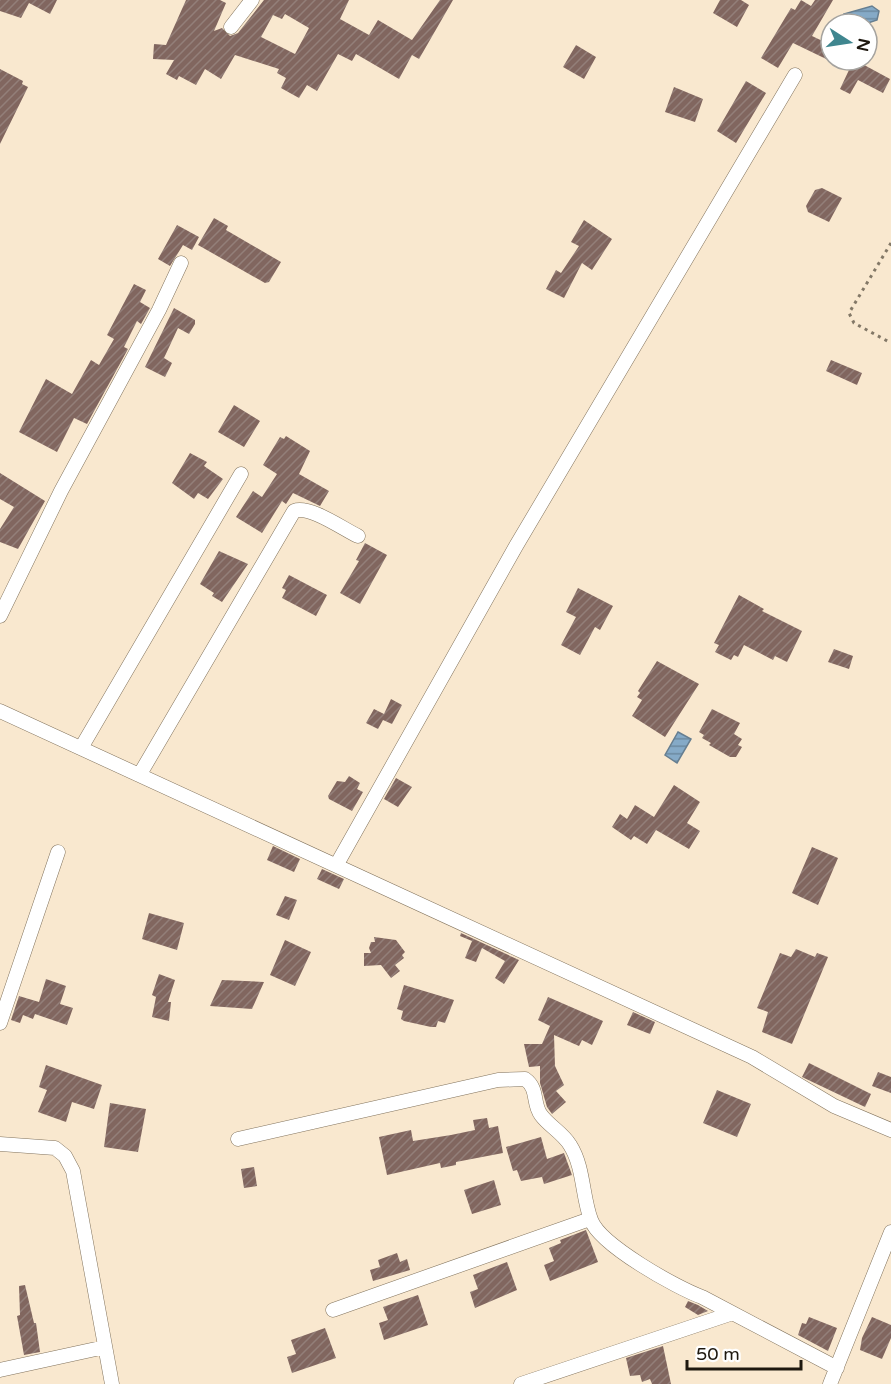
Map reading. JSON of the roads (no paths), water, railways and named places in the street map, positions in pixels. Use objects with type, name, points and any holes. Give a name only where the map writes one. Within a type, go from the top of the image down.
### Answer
[{"type":"street","points":[[231,27],[252,0]]},
{"type":"street","points":[[336,864],[516,546],[795,75]]},
{"type":"street","points":[[0,616],[61,491],[182,263]]},
{"type":"street","points":[[81,748],[241,474]]},
{"type":"street","points":[[140,774],[294,511],[300,509],[312,512],[358,536]]},
{"type":"street","points":[[0,711],[752,1057],[834,1106],[891,1130]]},
{"type":"street","points":[[0,1023],[58,852]]},
{"type":"street","points":[[238,1140],[498,1080],[525,1080],[535,1090],[536,1106],[541,1115],[571,1146],[590,1219],[599,1232],[626,1255],[686,1292],[702,1297],[730,1314],[837,1368]]},
{"type":"street","points":[[0,1144],[55,1148],[65,1156],[73,1171],[112,1384]]},
{"type":"street","points":[[333,1310],[590,1219]]},
{"type":"street","points":[[830,1384],[891,1232]]},
{"type":"street","points":[[521,1384],[730,1314]]},
{"type":"street","points":[[0,1370],[105,1347]]},
{"type":"water","points":[[872,6],[879,11],[879,12],[851,12]]},
{"type":"water","points":[[678,732],[691,739],[677,763],[665,755]]}]
